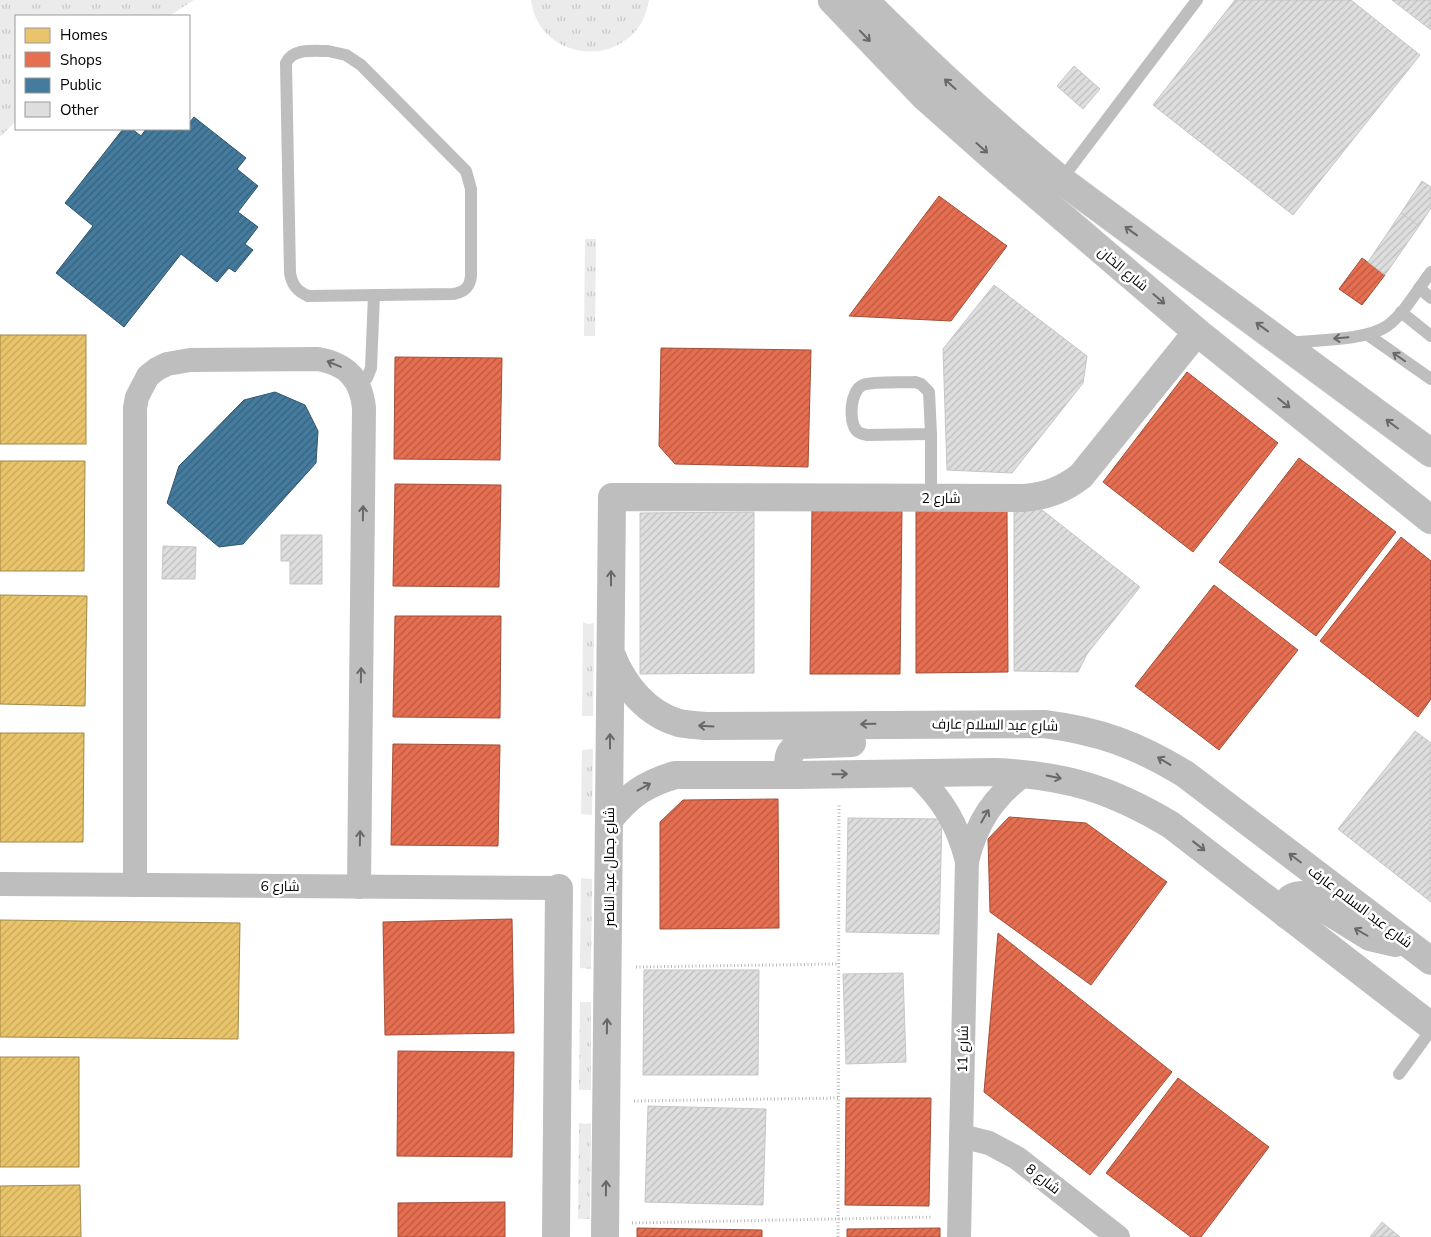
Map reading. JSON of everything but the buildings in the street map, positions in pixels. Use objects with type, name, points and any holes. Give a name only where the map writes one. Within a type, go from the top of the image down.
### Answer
[{"type":"street","name":"شارع الخان","points":[[832,0],[925,96],[996,160],[1197,332],[1431,520]]},
{"type":"street","points":[[864,0],[943,78],[1061,180],[1431,453]]},
{"type":"street","points":[[882,0],[895,31]]},
{"type":"street","name":"شارع 2","points":[[612,497],[931,498],[1039,497],[1054,493],[1068,486],[1081,476],[1197,332]]},
{"type":"street","points":[[135,885],[136,397],[148,376],[167,364],[190,360],[318,359],[330,361],[341,366],[351,374],[363,396],[364,408],[360,887]]},
{"type":"street","name":"شارع جمال عبد الناصر","points":[[605,1230],[612,497]]},
{"type":"street","name":"شارع عبد السلام عارف","points":[[610,652],[629,688],[644,703],[660,714],[679,723],[706,726],[1044,724],[1096,733],[1132,745],[1159,758],[1184,774],[1431,961]]},
{"type":"street","points":[[796,775],[788,763],[789,755],[799,745],[905,741],[923,735],[939,724]]},
{"type":"street","points":[[609,820],[622,803],[638,790],[657,780],[675,775],[995,772],[1026,773],[1056,777],[1087,785],[1116,796],[1144,809],[1171,825],[1431,1026]]},
{"type":"street","name":"شارع 11","points":[[915,773],[930,787],[943,804],[956,828],[967,861]]},
{"type":"street","name":"شارع 11","points":[[959,1227],[967,861],[971,844],[987,811],[998,797],[1026,773]]},
{"type":"street","name":"شارع 6","points":[[0,884],[559,888]]},
{"type":"street","points":[[556,1237],[559,888]]},
{"type":"street","points":[[1287,915],[1286,903],[1296,895],[1302,895],[1370,937],[1408,944]]},
{"type":"street","name":"شارع 8","points":[[961,1136],[989,1143],[1017,1158],[1118,1237]]},
{"type":"lane","points":[[1061,180],[1196,0]]},
{"type":"lane","points":[[328,50],[346,55],[354,60],[458,161],[469,177],[471,189],[471,276],[468,286],[464,291],[453,294],[374,295],[308,296],[295,288],[291,281],[286,69],[288,59],[296,52],[328,50]]},
{"type":"lane","points":[[1284,343],[1368,335],[1386,326],[1401,312],[1431,272]]},
{"type":"lane","points":[[1419,288],[1431,298]]},
{"type":"lane","points":[[358,384],[367,378],[371,368],[374,295]]},
{"type":"lane","points":[[1401,312],[1431,336]]},
{"type":"lane","points":[[1368,335],[1431,379]]},
{"type":"lane","points":[[931,434],[867,435],[858,432],[853,424],[853,394],[862,385],[915,382],[921,384],[929,392],[931,434],[931,498]]},
{"type":"lane","points":[[1399,1074],[1431,1030]]},
{"type":"path","points":[[838,1237],[839,774]]},
{"type":"path","points":[[608,967],[838,964]]},
{"type":"path","points":[[607,1102],[838,1098]]},
{"type":"path","points":[[605,1230],[838,1218],[959,1227]]},
{"type":"green space","points":[[0,0],[194,0],[171,15],[15,15],[15,122],[0,137]]},
{"type":"green space","points":[[531,0],[649,0],[640,25],[624,41],[609,49],[592,52],[575,50],[559,43],[546,33],[536,18]]},
{"type":"green space","points":[[585,239],[596,239],[595,336],[584,336]]},
{"type":"green space","points":[[583,622],[588,624],[594,623],[593,716],[582,716]]},
{"type":"green space","points":[[593,749],[592,815],[581,814],[582,750]]},
{"type":"green space","points":[[581,878],[592,879],[591,969],[580,968]]},
{"type":"green space","points":[[580,1002],[591,1002],[591,1090],[579,1090]]},
{"type":"green space","points":[[579,1123],[591,1123],[590,1219],[578,1219]]}]
